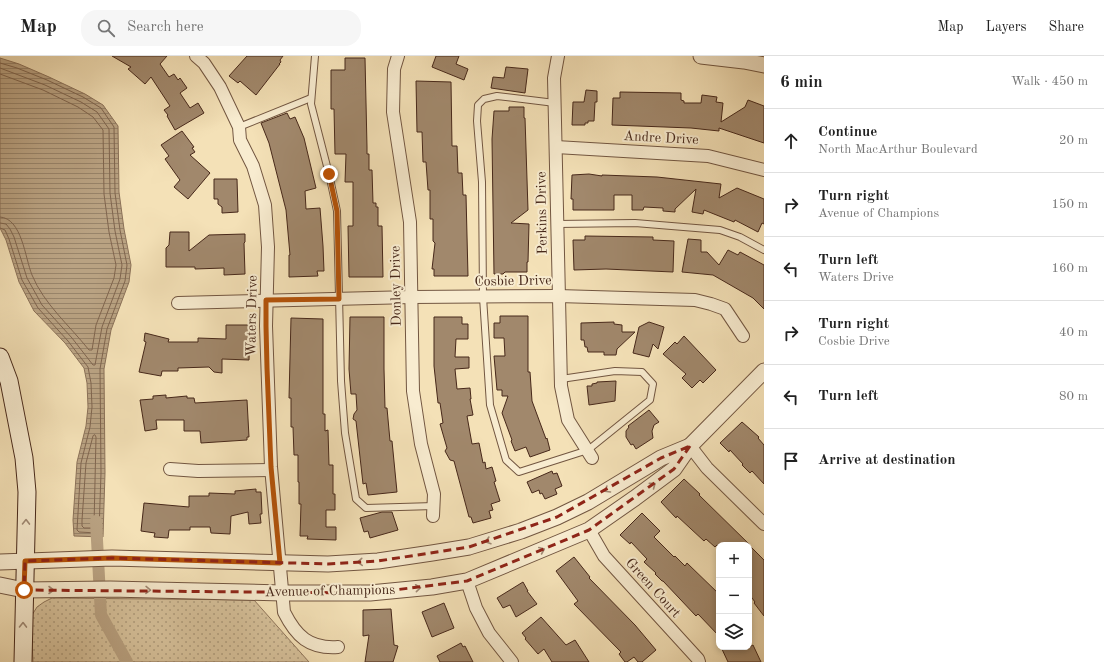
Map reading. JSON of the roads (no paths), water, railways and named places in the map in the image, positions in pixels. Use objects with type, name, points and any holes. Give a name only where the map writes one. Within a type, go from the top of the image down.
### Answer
[{"type":"main road","points":[[0,356],[9,381],[24,458],[27,492],[23,662]]},
{"type":"street","name":"Donley Drive","points":[[398,56],[394,69],[393,112],[410,222],[414,391],[421,444],[434,494],[433,511]]},
{"type":"street","name":"Perkins Drive","points":[[558,56],[554,78],[560,379],[568,420],[590,454]]},
{"type":"street","points":[[701,56],[745,58],[764,65]]},
{"type":"street","name":"Waters Drive","points":[[205,58],[239,127],[240,140],[253,166],[265,205],[268,247],[266,326],[271,470],[284,612],[291,626],[301,637],[315,645],[328,648],[338,647]]},
{"type":"street","name":"Andre Drive","points":[[556,147],[708,156],[764,170]]},
{"type":"street","name":"Cosbie Drive","points":[[178,302],[412,297],[558,296],[695,300],[725,309],[743,336]]},
{"type":"street","name":"Avenue of Champions","points":[[0,585],[24,590],[110,589],[283,593],[370,593],[432,587],[466,581],[589,530],[674,469],[690,446],[764,371]]},
{"type":"street","points":[[690,446],[707,468],[764,524]]},
{"type":"street","name":"Avenue of Champions","points":[[0,562],[112,558],[328,564],[378,561],[469,547],[521,532],[557,518],[588,502],[661,458],[690,446]]},
{"type":"street","points":[[170,469],[198,471],[271,470]]},
{"type":"street","name":"Green Court","points":[[589,530],[604,556],[698,659],[699,662]]},
{"type":"street","points":[[466,581],[476,608],[489,633],[512,662]]},
{"type":"lane","points":[[314,56],[310,104],[329,174],[337,211],[340,381],[345,433],[356,499],[366,508],[433,511]]},
{"type":"lane","points":[[555,103],[497,96],[484,99],[478,106],[477,121],[482,182],[483,297],[490,406],[506,460],[519,472],[590,454],[650,400],[653,384],[642,372],[615,371],[560,379]]},
{"type":"lane","points":[[239,127],[311,98]]},
{"type":"lane","points":[[557,224],[635,223],[720,230],[740,237],[764,250]]},
{"type":"water","points":[[0,58],[19,64],[85,94],[103,105],[118,126],[119,192],[131,265],[129,282],[111,330],[104,369],[105,473],[103,537],[74,536],[73,520],[77,462],[86,426],[88,407],[87,383],[84,368],[65,343],[34,311],[19,282],[6,240],[0,228]]},
{"type":"waterway","points":[[96,521],[101,615],[127,662]]}]
